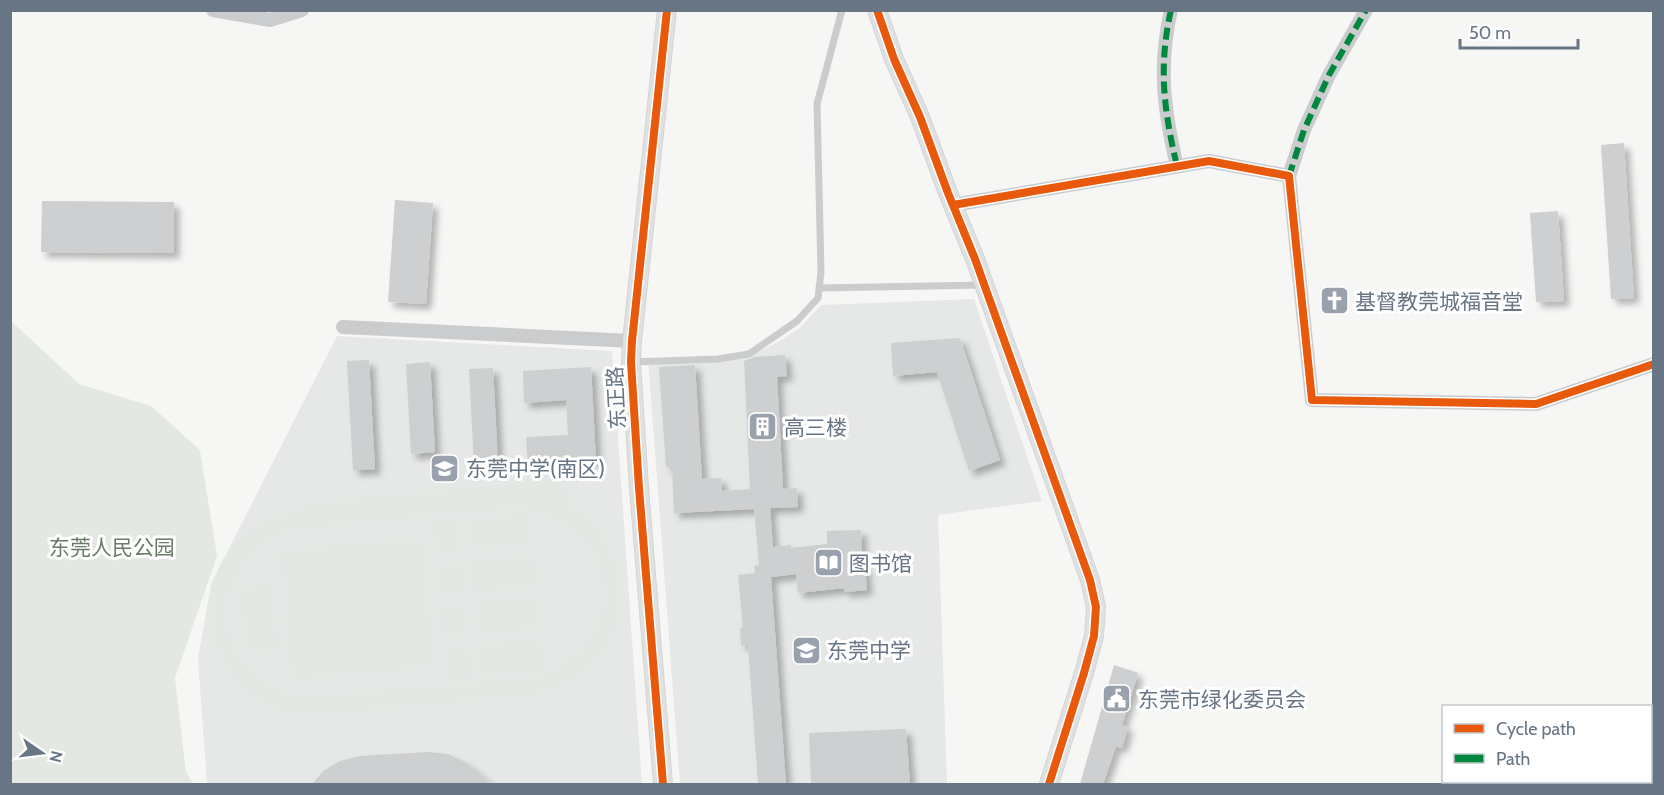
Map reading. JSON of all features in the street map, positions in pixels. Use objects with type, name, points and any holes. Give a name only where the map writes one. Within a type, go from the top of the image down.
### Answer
[{"type":"street","points":[[213,10],[270,20],[302,10]]},
{"type":"street","name":"东正路","points":[[663,784],[631,362],[667,10]]},
{"type":"street","points":[[877,10],[894,59],[920,117],[984,285],[1090,580],[1096,606],[1094,636],[1049,784]]},
{"type":"street","points":[[1171,10],[1162,76],[1165,113],[1177,166]]},
{"type":"street","points":[[1366,10],[1329,75],[1305,130],[1289,176],[1312,400],[1536,404],[1653,364]]},
{"type":"street","points":[[953,205],[1209,160],[1289,176]]},
{"type":"street","points":[[343,327],[632,341]]},
{"type":"lane","points":[[631,362],[718,359],[748,354],[797,321],[818,298],[821,272],[817,104],[842,10]]},
{"type":"lane","points":[[819,288],[984,285]]},
{"type":"shaded area","name":"东莞中学","points":[[974,299],[1042,501],[938,515],[947,784],[680,784],[648,359],[748,357],[800,328],[821,305]]},
{"type":"shaded area","name":"东莞中学(南区)","points":[[337,336],[612,351],[642,784],[207,784],[198,659],[211,584]]},
{"type":"green space","name":"东莞人民公园","points":[[11,321],[79,384],[151,406],[200,450],[217,556],[175,678],[186,772],[193,784],[11,784]]},
{"type":"green space","points":[[566,478],[568,503],[590,519],[606,539],[616,562],[621,586],[620,611],[613,634],[599,657],[580,676],[562,687],[529,696],[321,715],[284,712],[256,699],[234,679],[219,655],[211,628],[210,600],[217,573],[232,548],[260,524],[277,516],[302,510],[301,503]],"holes":[[[511,509],[548,515],[576,532],[594,556],[602,585],[600,614],[586,642],[562,664],[526,677],[305,696],[271,684],[247,665],[233,640],[228,612],[233,585],[247,560],[271,541],[304,529]]]},
{"type":"green space","points":[[530,512],[533,544],[469,550],[466,518]]},
{"type":"green space","points":[[458,519],[461,552],[435,554],[432,521]]},
{"type":"green space","points":[[423,537],[435,667],[291,681],[279,550]]},
{"type":"green space","points":[[534,554],[537,587],[473,593],[470,560]]},
{"type":"green space","points":[[462,561],[465,594],[438,596],[435,564]]},
{"type":"green space","points":[[274,584],[280,651],[245,654],[239,587]]},
{"type":"green space","points":[[538,596],[541,629],[477,635],[474,602]]},
{"type":"green space","points":[[466,603],[469,636],[442,639],[439,606]]},
{"type":"green space","points":[[542,638],[545,671],[480,677],[477,644]]},
{"type":"green space","points":[[470,646],[473,678],[446,681],[443,648]]},
{"type":"building","points":[[1624,143],[1634,298],[1611,299],[1601,145]]},
{"type":"building","points":[[395,200],[433,203],[426,304],[388,302]]},
{"type":"building","points":[[42,201],[174,202],[174,253],[41,252]]},
{"type":"building","points":[[1558,211],[1564,301],[1536,302],[1530,213]]},
{"type":"building","points":[[960,338],[1000,460],[969,471],[937,372],[893,376],[891,343]]},
{"type":"building","points":[[785,355],[787,376],[777,377],[783,489],[797,488],[798,507],[770,508],[773,547],[791,545],[791,548],[827,544],[827,531],[861,530],[862,567],[865,566],[867,590],[845,592],[844,588],[798,593],[796,574],[771,577],[786,784],[758,784],[748,645],[741,645],[740,628],[743,627],[738,575],[755,573],[754,566],[759,565],[754,509],[674,513],[672,467],[666,467],[659,367],[695,365],[702,479],[721,478],[722,491],[750,489],[744,361],[754,357]]},
{"type":"building","points":[[369,360],[375,469],[353,470],[347,361]]},
{"type":"building","points":[[430,362],[435,452],[411,454],[406,364]]},
{"type":"building","points":[[591,367],[596,461],[528,465],[526,437],[568,435],[566,400],[524,403],[523,371]]},
{"type":"building","points":[[493,368],[498,464],[474,465],[469,369]]},
{"type":"building","name":"东莞市绿化委员会","points":[[1114,665],[1138,673],[1122,725],[1128,727],[1122,748],[1116,746],[1103,784],[1080,784]]},
{"type":"building","points":[[906,729],[910,784],[811,784],[809,733]]},
{"type":"building","points":[[427,752],[448,754],[467,763],[491,784],[312,784],[323,771],[340,761],[360,756]]},
{"type":"marked path","points":[[1171,10],[1165,51],[1164,89],[1177,166]]},
{"type":"marked path","points":[[1289,176],[1304,130],[1329,75],[1366,10]]},
{"type":"cycle path","points":[[663,784],[631,362],[667,10]]},
{"type":"cycle path","points":[[877,10],[894,59],[920,117],[975,259],[1090,580],[1096,607],[1094,636],[1049,784]]},
{"type":"cycle path","points":[[953,205],[1209,161],[1289,176],[1312,400],[1536,404],[1654,364]]},
{"type":"place","name":"基督教莞城福音堂","points":[[1334,301]]},
{"type":"place","name":"高三楼","points":[[763,427]]},
{"type":"place","name":"东莞中学(南区)","points":[[445,468]]},
{"type":"place","name":"图书馆","points":[[828,563]]},
{"type":"place","name":"东莞中学","points":[[806,650]]},
{"type":"place","name":"东莞市绿化委员会","points":[[1117,699]]}]
